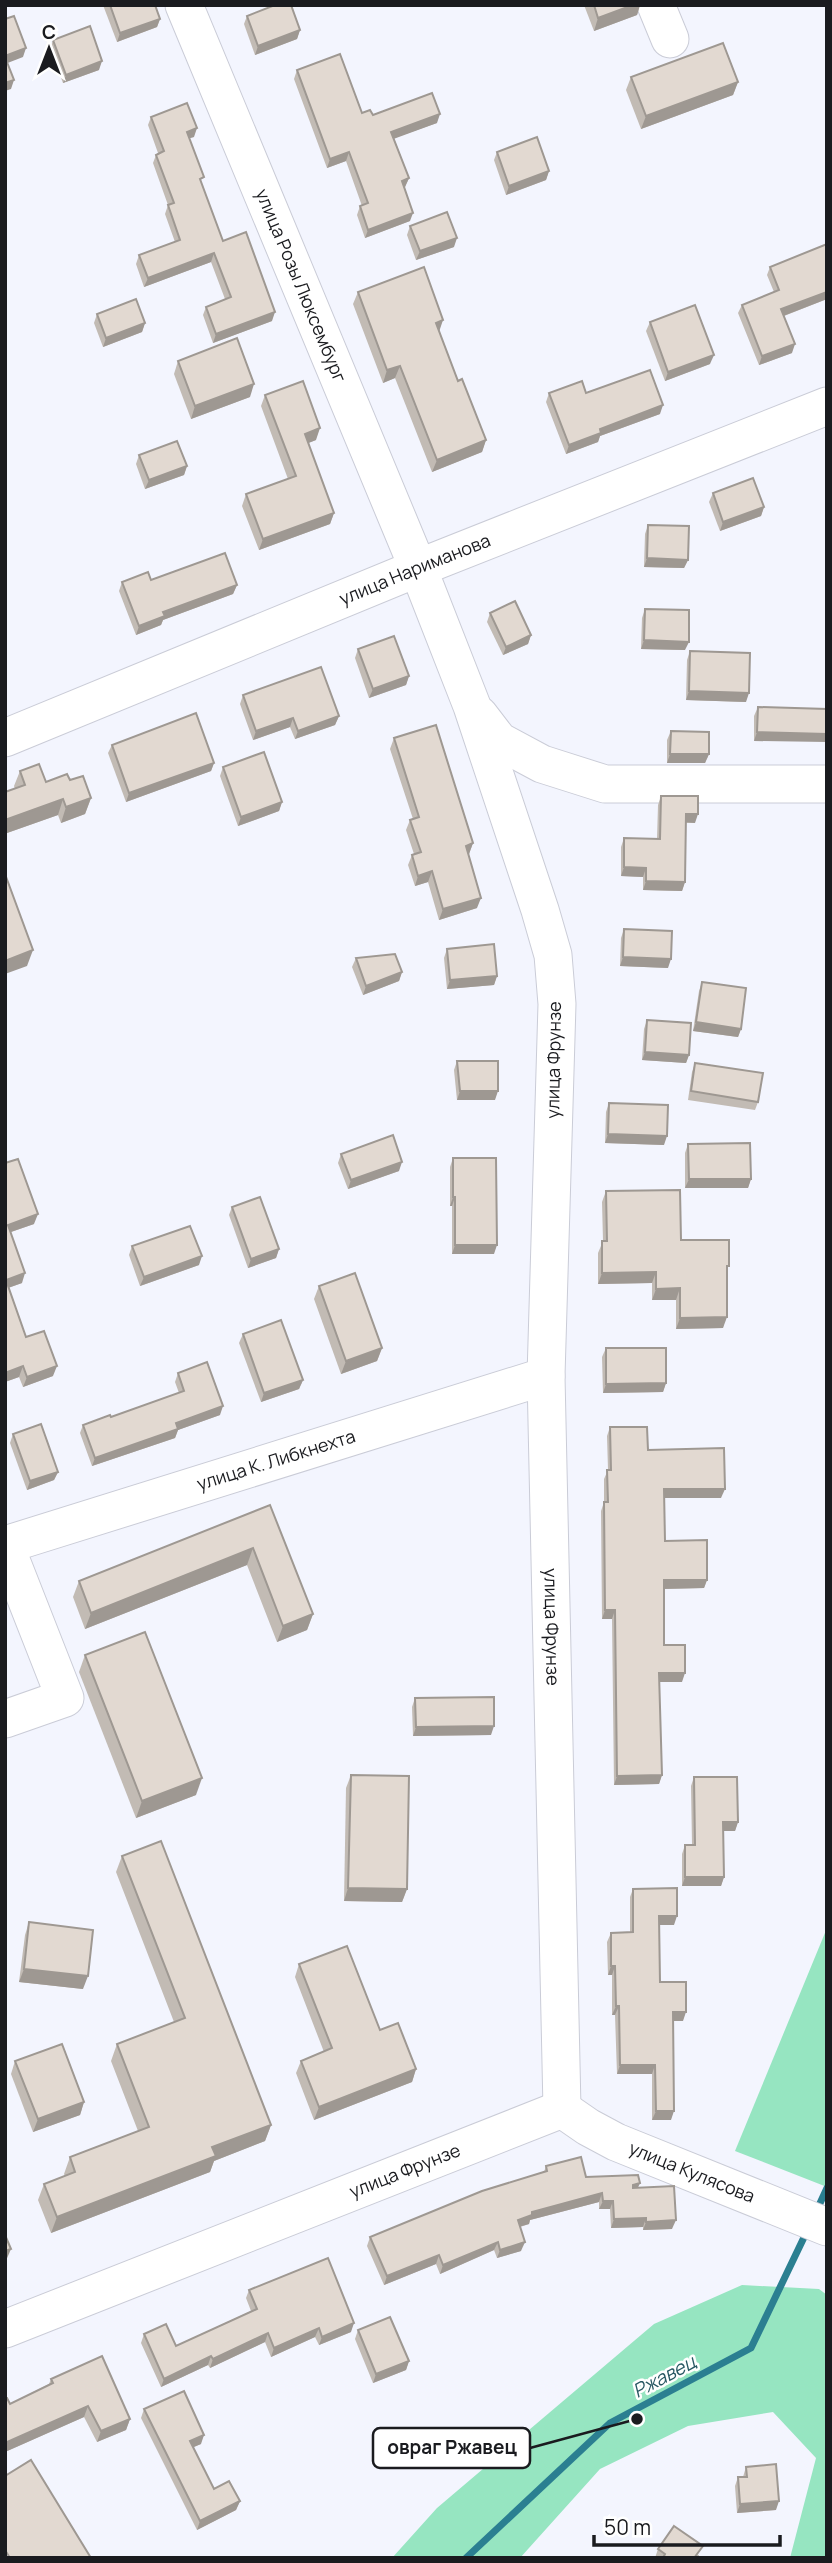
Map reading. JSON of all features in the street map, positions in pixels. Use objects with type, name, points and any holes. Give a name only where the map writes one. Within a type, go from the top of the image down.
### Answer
[{"type":"street","name":"улица Розы Люксембург","points":[[184,5],[418,568]]},
{"type":"street","points":[[656,5],[670,39]]},
{"type":"street","name":"улица Нариманова","points":[[5,738],[418,568],[827,406]]},
{"type":"street","name":"улица Фрунзе","points":[[5,2329],[562,2109],[546,1376],[557,1004],[553,955],[472,706],[418,568]]},
{"type":"street","points":[[472,706],[499,741],[542,764],[605,784],[827,784]]},
{"type":"street","name":"улица К. Либкнехта","points":[[5,1545],[546,1376]]},
{"type":"street","points":[[5,1545],[65,1698],[5,1719]]},
{"type":"street","name":"улица Кулясова","points":[[562,2109],[616,2142],[827,2227]]},
{"type":"green space","points":[[827,1928],[827,2187],[735,2151]]},
{"type":"green space","points":[[742,2285],[819,2289],[827,2295],[827,2558],[790,2558],[816,2458],[773,2412],[688,2426],[600,2469],[520,2558],[392,2558],[437,2508],[654,2324]]},
{"type":"building","points":[[110,5],[155,5],[160,19],[120,33]]},
{"type":"building","points":[[275,5],[291,5],[300,30],[258,46],[247,16]]},
{"type":"building","points":[[594,5],[633,5],[598,18]]},
{"type":"building","points":[[14,16],[26,48],[5,56],[5,19]]},
{"type":"building","points":[[90,26],[102,61],[66,75],[53,40]]},
{"type":"building","points":[[723,43],[738,82],[646,116],[631,77]]},
{"type":"building","points":[[340,54],[362,113],[370,110],[373,115],[432,93],[440,114],[391,132],[409,178],[402,181],[413,213],[368,230],[360,206],[368,203],[349,152],[330,159],[297,70]]},
{"type":"building","points":[[5,57],[14,80],[5,83]]},
{"type":"building","points":[[187,103],[197,128],[187,132],[204,177],[200,179],[223,241],[246,232],[275,312],[216,334],[206,307],[231,297],[214,253],[148,278],[139,255],[180,240],[168,205],[174,203],[156,155],[164,151],[151,117]]},
{"type":"building","points":[[537,137],[549,171],[509,186],[497,152]]},
{"type":"building","points":[[447,212],[457,238],[420,251],[410,226]]},
{"type":"building","points":[[827,244],[827,292],[781,309],[795,344],[762,356],[742,305],[779,290],[770,267]]},
{"type":"building","points":[[424,267],[443,320],[436,323],[458,381],[462,379],[486,440],[437,460],[400,366],[387,370],[358,292]]},
{"type":"building","points":[[136,299],[145,323],[106,338],[97,314]]},
{"type":"building","points":[[695,305],[714,355],[668,372],[650,322]]},
{"type":"building","points":[[237,338],[254,384],[195,406],[178,361]]},
{"type":"building","points":[[650,370],[663,405],[600,429],[601,433],[569,445],[549,393],[582,381],[586,393]]},
{"type":"building","points":[[303,381],[320,428],[305,434],[334,513],[263,539],[246,494],[296,476],[265,395]]},
{"type":"building","points":[[177,441],[187,466],[149,480],[139,455]]},
{"type":"building","points":[[753,478],[764,507],[723,522],[713,493]]},
{"type":"building","points":[[648,525],[689,526],[688,560],[647,558]]},
{"type":"building","points":[[225,553],[237,585],[163,612],[165,616],[139,626],[122,582],[148,572],[151,580]]},
{"type":"building","points":[[515,601],[531,635],[506,647],[490,613]]},
{"type":"building","points":[[645,609],[689,610],[689,642],[644,640]]},
{"type":"building","points":[[394,636],[409,676],[373,689],[358,649]]},
{"type":"building","points":[[690,651],[750,653],[749,693],[689,691]]},
{"type":"building","points":[[321,667],[339,716],[298,731],[293,718],[256,731],[243,695]]},
{"type":"building","points":[[758,707],[827,709],[827,734],[757,732]]},
{"type":"building","points":[[196,713],[214,763],[129,793],[112,745]]},
{"type":"building","points":[[436,725],[473,843],[466,846],[481,898],[443,909],[432,871],[418,876],[412,855],[421,852],[410,820],[419,817],[394,738]]},
{"type":"building","points":[[671,731],[709,732],[709,754],[670,754]]},
{"type":"building","points":[[264,752],[282,802],[241,817],[223,767]]},
{"type":"building","points":[[39,764],[46,782],[67,774],[70,780],[83,776],[91,798],[66,807],[63,799],[5,820],[5,792],[25,785],[20,771]]},
{"type":"building","points":[[661,796],[698,796],[698,814],[686,814],[685,882],[646,881],[646,868],[624,867],[624,838],[660,839]]},
{"type":"building","points":[[5,874],[33,950],[5,961]]},
{"type":"building","points":[[624,929],[672,931],[671,959],[623,957]]},
{"type":"building","points":[[494,944],[497,976],[450,980],[447,949]]},
{"type":"building","points":[[395,954],[402,972],[366,986],[356,958]]},
{"type":"building","points":[[702,982],[746,988],[741,1029],[696,1022]]},
{"type":"building","points":[[647,1020],[691,1023],[689,1055],[645,1052]]},
{"type":"building","points":[[457,1061],[498,1061],[498,1091],[460,1091]]},
{"type":"building","points":[[695,1063],[763,1073],[758,1102],[691,1091]]},
{"type":"building","points":[[609,1103],[668,1105],[667,1136],[608,1134]]},
{"type":"building","points":[[393,1135],[402,1162],[351,1180],[341,1154]]},
{"type":"building","points":[[750,1143],[751,1179],[689,1179],[688,1144]]},
{"type":"building","points":[[453,1158],[496,1158],[497,1245],[455,1245]]},
{"type":"building","points":[[18,1159],[38,1214],[8,1225],[25,1273],[6,1280],[26,1337],[44,1331],[57,1366],[27,1377],[23,1366],[5,1373],[5,1163]]},
{"type":"building","points":[[680,1190],[681,1240],[729,1240],[727,1317],[680,1318],[680,1288],[656,1289],[656,1272],[602,1273],[602,1241],[607,1241],[606,1191]]},
{"type":"building","points":[[260,1197],[279,1249],[251,1259],[232,1207]]},
{"type":"building","points":[[190,1226],[202,1256],[144,1277],[132,1246]]},
{"type":"building","points":[[355,1273],[382,1348],[346,1361],[319,1286]]},
{"type":"building","points":[[281,1320],[303,1380],[264,1393],[243,1334]]},
{"type":"building","points":[[606,1348],[666,1348],[666,1383],[606,1384]]},
{"type":"building","points":[[207,1362],[223,1406],[176,1423],[178,1429],[95,1458],[83,1425],[184,1391],[178,1373]]},
{"type":"building","points":[[41,1424],[58,1472],[30,1481],[13,1434]]},
{"type":"building","points":[[610,1427],[647,1427],[648,1450],[724,1448],[725,1489],[664,1489],[665,1541],[707,1540],[707,1580],[664,1580],[664,1645],[685,1645],[685,1673],[659,1673],[662,1775],[617,1776],[615,1610],[605,1610],[604,1502],[608,1502],[607,1470],[611,1470]]},
{"type":"building","points":[[270,1505],[313,1614],[283,1626],[253,1548],[91,1613],[79,1581]]},
{"type":"building","points":[[145,1632],[202,1778],[142,1801],[85,1655]]},
{"type":"building","points":[[494,1697],[494,1726],[416,1727],[415,1698]]},
{"type":"building","points":[[351,1775],[409,1776],[407,1889],[348,1888]]},
{"type":"building","points":[[694,1777],[737,1777],[738,1822],[723,1822],[724,1877],[685,1877],[685,1845],[695,1845]]},
{"type":"building","points":[[161,1841],[271,2125],[212,2147],[216,2156],[57,2217],[44,2184],[75,2172],[70,2157],[149,2127],[117,2044],[185,2018],[122,1856]]},
{"type":"building","points":[[677,1888],[677,1916],[659,1916],[660,1982],[686,1982],[686,2012],[673,2012],[674,2111],[656,2111],[655,2065],[620,2065],[619,2006],[616,2006],[615,1966],[611,1966],[611,1933],[633,1932],[633,1889]]},
{"type":"building","points":[[29,1922],[93,1930],[88,1976],[24,1969]]},
{"type":"building","points":[[347,1946],[380,2030],[398,2023],[416,2069],[319,2107],[301,2061],[332,2048],[299,1964]]},
{"type":"building","points":[[62,2044],[84,2102],[38,2119],[15,2061]]},
{"type":"building","points":[[581,2157],[586,2177],[638,2175],[640,2183],[633,2185],[633,2188],[674,2186],[676,2220],[646,2222],[646,2218],[614,2219],[613,2201],[603,2201],[602,2193],[532,2212],[532,2215],[518,2220],[525,2242],[500,2250],[498,2242],[443,2265],[439,2255],[387,2276],[370,2237],[482,2191],[547,2171],[546,2166]]},
{"type":"building","points":[[5,2235],[11,2249],[5,2251]]},
{"type":"building","points":[[328,2258],[354,2323],[322,2337],[319,2328],[274,2348],[268,2333],[164,2379],[144,2334],[166,2324],[176,2346],[257,2309],[249,2290]]},
{"type":"building","points":[[390,2317],[409,2361],[376,2374],[358,2330]]},
{"type":"building","points":[[102,2356],[130,2419],[101,2431],[88,2406],[5,2443],[5,2398],[10,2404],[53,2383],[51,2379]]},
{"type":"building","points":[[184,2391],[204,2435],[190,2441],[214,2489],[229,2481],[240,2501],[200,2521],[144,2409]]},
{"type":"building","points":[[31,2460],[91,2558],[10,2558],[5,2550],[5,2476]]},
{"type":"building","points":[[776,2464],[779,2501],[740,2504],[738,2477],[747,2477],[746,2467]]},
{"type":"building","points":[[674,2526],[703,2546],[694,2558],[663,2558],[665,2554],[658,2549]]},
{"type":"waterway","name":"Ржавец","points":[[816,2212],[827,2188]]},
{"type":"waterway","name":"Ржавец","points":[[466,2558],[610,2423],[751,2348],[808,2229]]},
{"type":"place","name":"овраг Ржавец","points":[[637,2419]]}]
